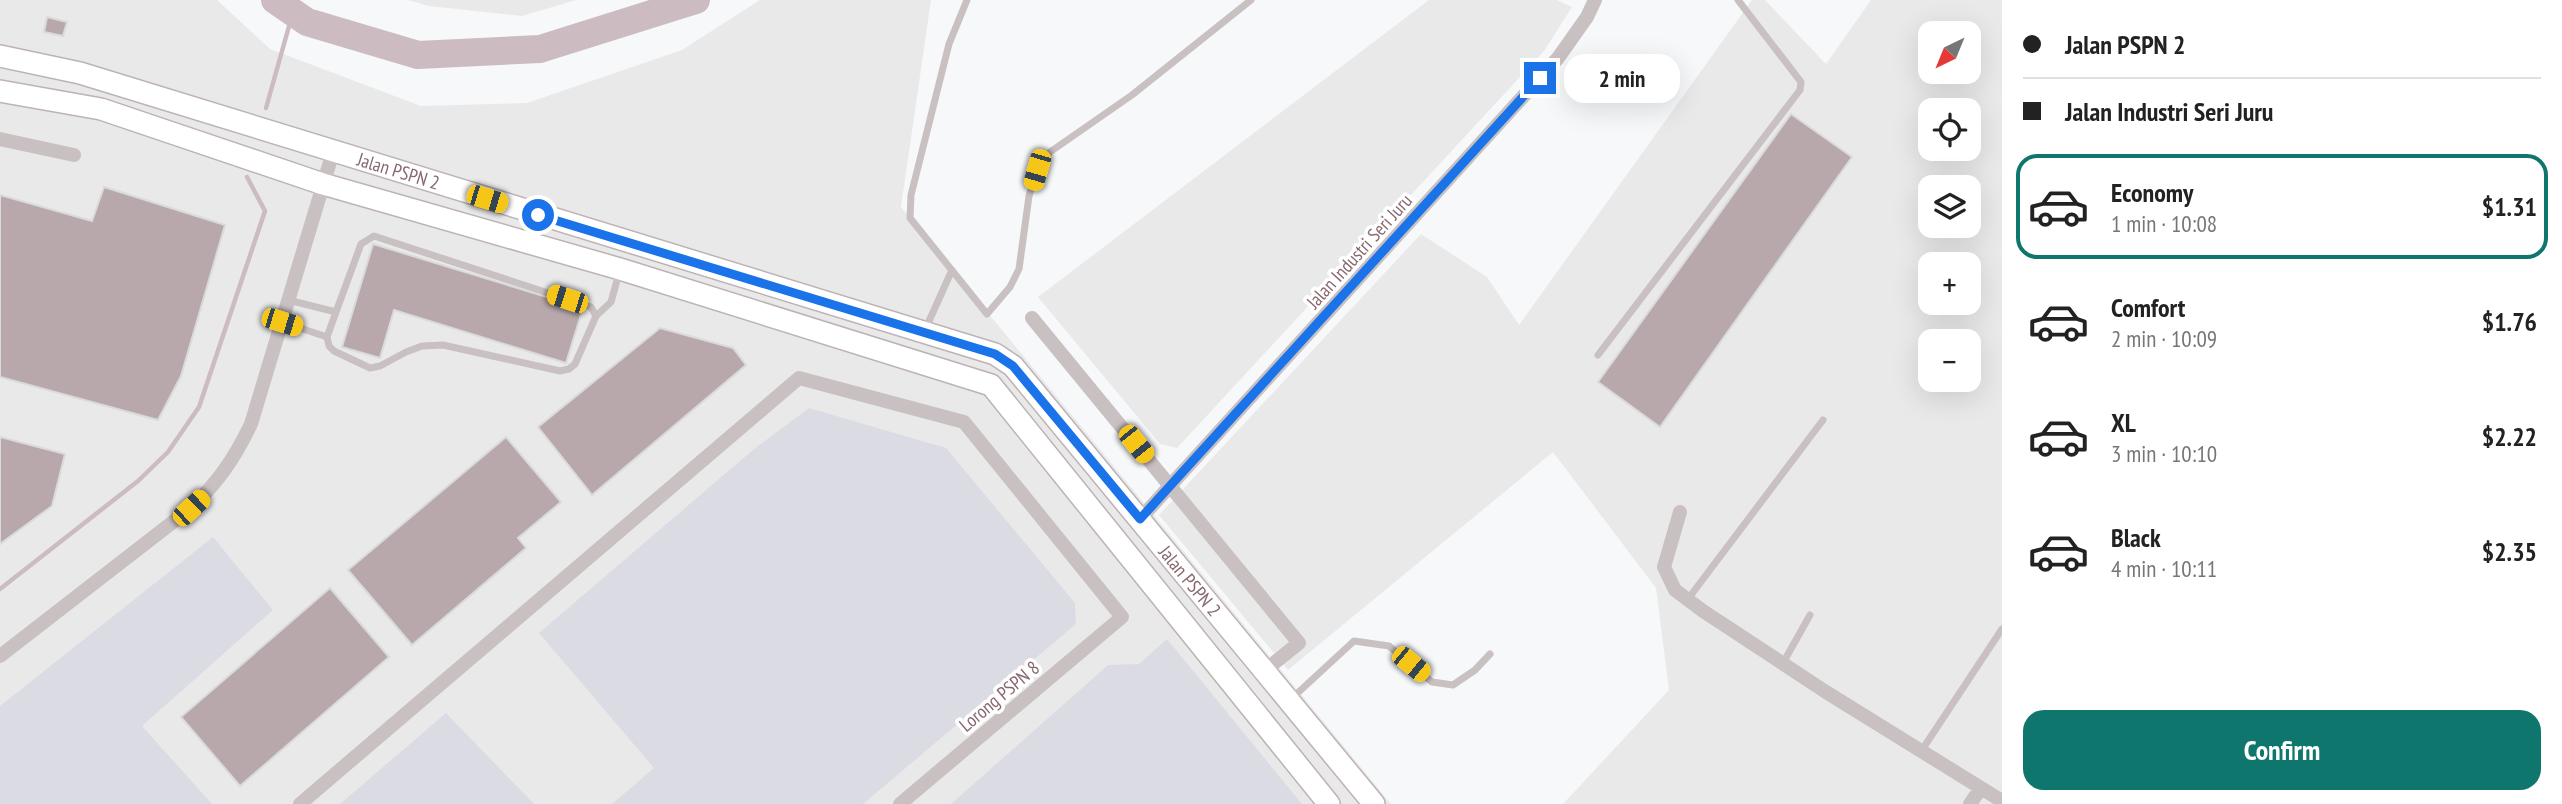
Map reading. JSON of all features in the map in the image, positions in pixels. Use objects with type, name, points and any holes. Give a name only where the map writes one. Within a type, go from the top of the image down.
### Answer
[{"type":"street","name":"Jalan Industri Seri Juru","points":[[1140,519],[1558,58],[1587,17],[1595,0]]},
{"type":"street","name":"Jalan PSPN 2","points":[[0,56],[80,73],[995,354],[1013,366],[1374,804]]},
{"type":"street","name":"Jalan PSPN 2","points":[[0,91],[101,109],[323,184],[620,269],[991,384],[1329,804]]},
{"type":"street","points":[[0,139],[74,155]]},
{"type":"street","points":[[0,656],[191,508],[215,485],[234,458],[251,424],[333,152]]},
{"type":"street","points":[[1032,318],[1299,643],[1264,671]]},
{"type":"street","name":"Lorong PSPN 8","points":[[300,804],[799,378],[964,422],[1122,617],[900,804]]},
{"type":"street","points":[[1680,512],[1664,567],[1675,590],[1783,664],[2002,801]]},
{"type":"street","points":[[1970,804],[1981,788]]},
{"type":"lane","points":[[967,0],[949,44],[911,195],[910,218],[987,314],[1010,287],[1019,269],[1029,196],[1037,170],[1050,152],[1132,95],[1251,0]]},
{"type":"lane","points":[[1598,355],[1800,90],[1801,82],[1738,0]]},
{"type":"lane","points":[[596,316],[596,311],[591,307],[374,236],[361,244],[327,337],[328,346],[334,351],[370,368],[380,366],[414,349],[443,345],[560,371],[569,369],[575,364],[596,316],[611,302],[620,269]]},
{"type":"lane","points":[[923,332],[953,270]]},
{"type":"lane","points":[[288,300],[336,312]]},
{"type":"lane","points":[[282,322],[327,337]]},
{"type":"lane","points":[[1688,599],[1823,420]]},
{"type":"lane","points":[[1783,664],[1810,615]]},
{"type":"lane","points":[[1921,751],[2002,629]]},
{"type":"lane","points":[[1289,701],[1354,641],[1389,646],[1432,682],[1453,685],[1475,670],[1490,654]]},
{"type":"shaded area","points":[[0,0],[217,0],[270,49],[421,106],[527,103],[682,50],[760,0],[931,0],[901,207],[1391,804],[0,804]]},
{"type":"shaded area","points":[[408,0],[576,0],[522,16],[429,6]]},
{"type":"shaded area","points":[[1429,0],[1557,0],[1572,7],[1544,51],[1177,448],[1160,444],[1038,297]]},
{"type":"shaded area","points":[[1752,0],[1765,0],[1826,64],[1871,0],[2002,0],[2002,804],[1563,804],[1669,690],[1656,588],[1553,452],[1288,670],[1159,515],[1421,234],[1487,277],[1519,325]]},
{"type":"shaded area","points":[[809,408],[946,448],[1075,603],[1076,624],[863,804],[612,804],[654,768],[539,633],[754,449]]},
{"type":"shaded area","points":[[213,537],[273,610],[142,726],[212,804],[0,804],[0,706]]},
{"type":"shaded area","points":[[1167,639],[1302,804],[951,804],[1108,665],[1139,664]]},
{"type":"shaded area","points":[[446,713],[534,804],[340,804]]},
{"type":"building","points":[[47,17],[67,22],[63,36],[44,32]]},
{"type":"building","points":[[1791,114],[1852,157],[1660,427],[1598,382]]},
{"type":"building","points":[[104,187],[225,225],[181,376],[158,420],[0,377],[0,195],[92,221]]},
{"type":"building","points":[[373,244],[583,308],[566,363],[394,310],[380,358],[342,347]]},
{"type":"building","points":[[660,328],[733,348],[746,365],[592,495],[538,427]]},
{"type":"building","points":[[0,437],[65,454],[52,506],[0,544]]},
{"type":"building","points":[[506,437],[561,502],[518,538],[526,548],[412,645],[348,570]]},
{"type":"building","points":[[330,588],[389,657],[240,786],[181,717]]},
{"type":"waterway","points":[[275,0],[307,22],[418,55],[540,49],[696,0]]},
{"type":"waterway","points":[[266,108],[293,12]]},
{"type":"waterway","points":[[0,589],[138,481],[168,452],[199,407],[265,211],[247,177]]},
{"type":"route","points":[[538,215],[995,354],[1013,366],[1140,519],[1540,78]]}]
